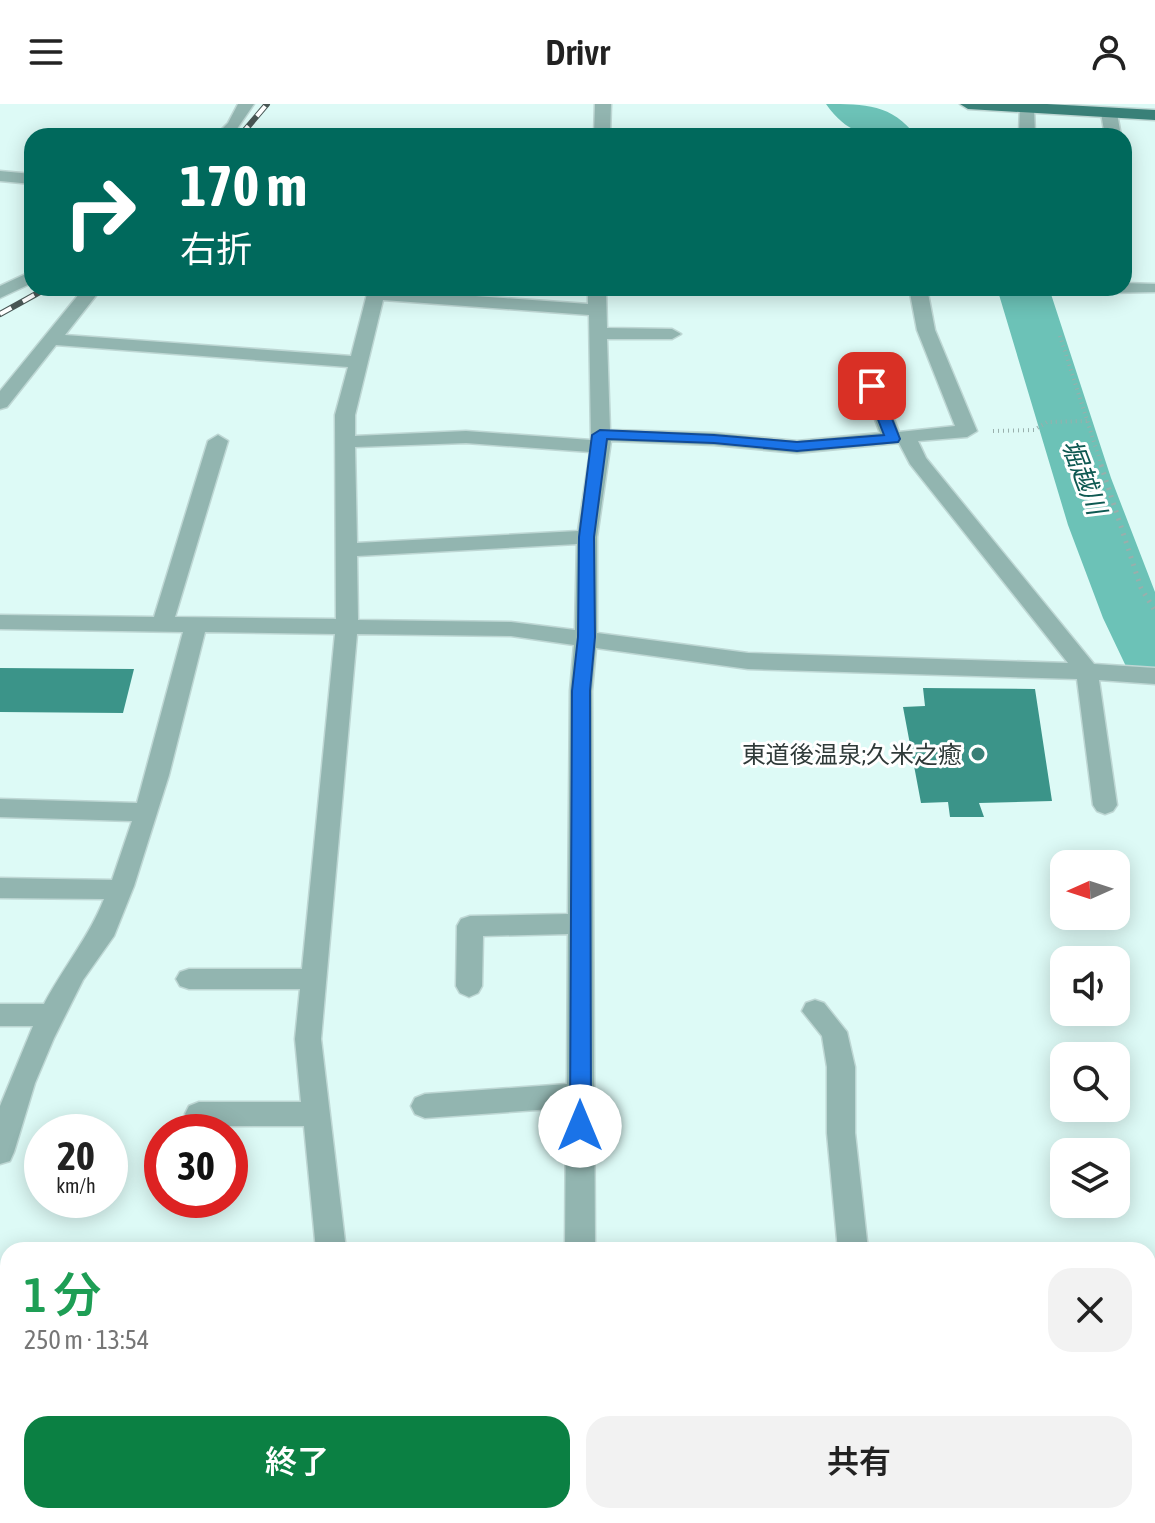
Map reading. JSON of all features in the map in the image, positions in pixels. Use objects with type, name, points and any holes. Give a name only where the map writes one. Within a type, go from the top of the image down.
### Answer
[{"type":"main road","points":[[968,104],[1115,110],[1155,115]]},
{"type":"street","points":[[232,128],[246,104]]},
{"type":"street","points":[[602,128],[603,104]]},
{"type":"street","points":[[1026,107],[1027,128]]},
{"type":"street","points":[[0,176],[24,178]]},
{"type":"street","points":[[0,293],[24,280]]},
{"type":"street","points":[[1132,288],[1150,288]]},
{"type":"street","points":[[0,403],[86,296]]},
{"type":"street","points":[[330,1242],[308,1039],[347,626],[345,415],[374,296]]},
{"type":"street","points":[[422,296],[527,307],[596,310]]},
{"type":"street","points":[[580,1242],[581,691],[586,637],[587,537],[600,441],[597,296]]},
{"type":"street","points":[[345,442],[466,437],[600,441],[714,439],[797,447],[967,431],[926,330],[920,296]]},
{"type":"street","points":[[596,333],[672,334]]},
{"type":"street","points":[[51,339],[157,350],[198,349],[357,362]]},
{"type":"street","points":[[862,360],[899,438],[1087,671],[1105,805]]},
{"type":"street","points":[[162,625],[218,441]]},
{"type":"street","points":[[347,550],[587,537]]},
{"type":"street","points":[[0,622],[511,629],[748,661],[1125,672],[1155,676]]},
{"type":"street","points":[[0,1152],[6,1108],[74,972],[107,926],[159,773],[196,625]]},
{"type":"street","points":[[0,808],[145,812]]},
{"type":"street","points":[[0,888],[118,890]]},
{"type":"street","points":[[469,986],[470,926],[580,924]]},
{"type":"street","points":[[189,979],[314,979]]},
{"type":"street","points":[[815,1011],[834,1032],[841,1067],[841,1133],[852,1242]]},
{"type":"street","points":[[0,1015],[53,1015]]},
{"type":"street","points":[[425,1106],[580,1095]]},
{"type":"street","points":[[248,1114],[316,1114]]},
{"type":"path","points":[[1060,336],[1141,588],[1155,611]]},
{"type":"path","points":[[967,431],[1034,430],[1047,422],[1087,421]]},
{"type":"building","points":[[0,668],[134,669],[123,713],[0,712]]},
{"type":"building","name":"東道後温泉;久米之癒","points":[[923,688],[1035,689],[1052,801],[979,803],[984,817],[950,817],[948,802],[921,803],[903,707],[925,706]]},
{"type":"waterway","name":"堀越川","points":[[849,104],[882,128]]},
{"type":"waterway","name":"堀越川","points":[[1025,296],[1098,525],[1155,663]]},
{"type":"railway","points":[[247,128],[267,104]]},
{"type":"railway","points":[[0,314],[33,296]]},
{"type":"place","name":"東道後温泉;久米之癒","points":[[978,754]]},
{"type":"route","points":[[580,1126],[581,691],[586,637],[587,537],[601,447],[600,435],[714,439],[797,447],[892,439],[872,386]]}]
